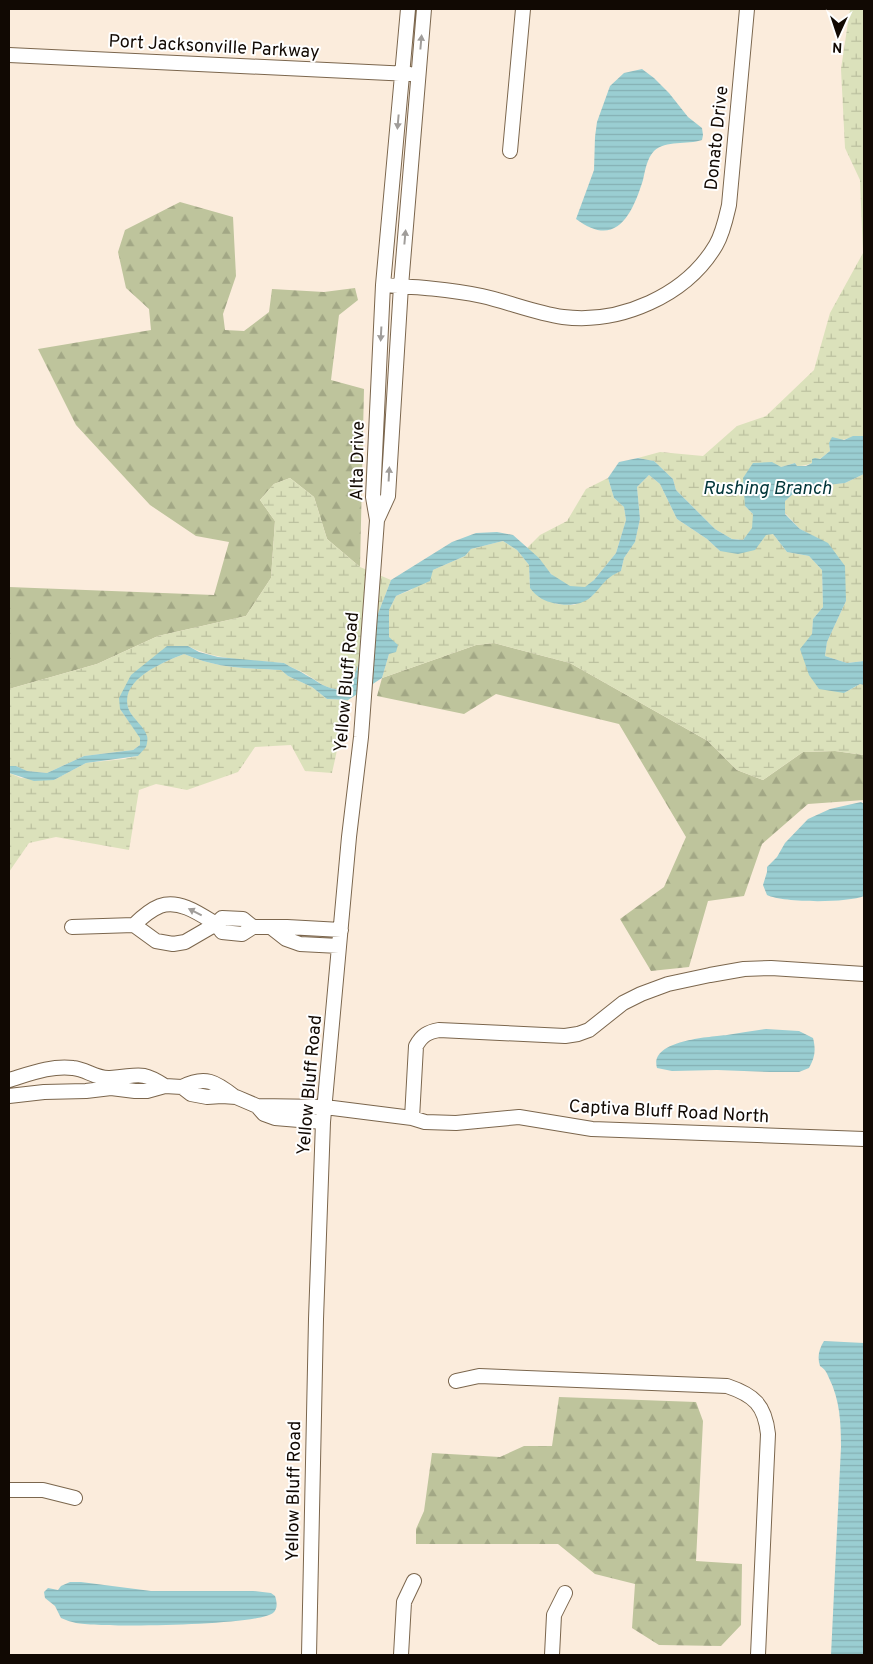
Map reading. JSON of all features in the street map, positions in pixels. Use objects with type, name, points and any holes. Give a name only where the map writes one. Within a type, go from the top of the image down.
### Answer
[{"type":"street","name":"Alta Drive","points":[[377,520],[373,497],[383,285],[408,9]]},
{"type":"street","name":"Alta Drive","points":[[377,520],[388,496],[401,286],[424,9]]},
{"type":"street","points":[[510,151],[523,9]]},
{"type":"street","name":"Donato Drive","points":[[383,285],[450,290],[482,296],[562,317],[598,317],[618,314],[655,300],[674,290],[702,265],[717,244],[729,205],[747,9]]},
{"type":"street","name":"Port Jacksonville Parkway","points":[[9,55],[418,74]]},
{"type":"street","name":"Yellow Bluff Road","points":[[309,1655],[317,1282],[324,1107],[361,736],[377,520]]},
{"type":"street","points":[[72,927],[134,925],[161,906],[172,905],[195,911],[216,924],[222,932],[242,934],[253,927],[341,930]]},
{"type":"street","points":[[134,925],[156,941],[174,944],[185,942],[216,924]]},
{"type":"street","points":[[272,928],[286,940],[300,944],[339,946]]},
{"type":"street","points":[[300,944],[301,928]]},
{"type":"street","points":[[412,1118],[416,1046],[420,1038],[428,1032],[439,1030],[565,1036],[589,1030],[623,1003],[641,994],[668,984],[710,975],[744,969],[771,968],[864,974]]},
{"type":"street","points":[[9,1080],[64,1067],[76,1068],[97,1077],[110,1078],[136,1074],[146,1075],[165,1086]]},
{"type":"street","points":[[9,1096],[111,1088],[147,1091],[165,1086],[182,1087],[191,1094],[207,1097],[222,1096],[236,1098],[257,1106],[264,1114],[275,1118],[324,1122]]},
{"type":"street","name":"Captiva Bluff Road North","points":[[257,1106],[324,1107],[412,1118],[425,1122],[456,1123],[520,1117],[592,1129],[864,1139]]},
{"type":"street","points":[[456,1381],[479,1376],[726,1386],[742,1391],[755,1400],[763,1409],[767,1421],[768,1434],[758,1655]]},
{"type":"street","points":[[9,1490],[43,1490],[75,1498]]},
{"type":"street","points":[[401,1655],[404,1602],[414,1581]]},
{"type":"street","points":[[552,1655],[554,1615],[565,1593]]},
{"type":"green space","points":[[850,9],[864,9],[864,436],[829,443],[830,451],[810,464],[797,466],[795,463],[781,467],[745,506],[753,514],[753,528],[743,540],[732,539],[715,529],[676,490],[673,479],[654,461],[638,458],[660,452],[703,456],[737,426],[766,416],[814,370],[830,313],[863,253],[860,180],[845,148],[841,69]]},
{"type":"green space","points":[[180,202],[233,217],[236,276],[223,314],[225,330],[244,331],[269,312],[272,289],[324,292],[355,288],[358,300],[339,315],[331,380],[364,389],[360,567],[327,539],[314,497],[290,478],[274,484],[260,500],[275,521],[271,578],[246,616],[158,636],[97,664],[9,689],[9,587],[214,595],[229,542],[196,536],[150,505],[76,425],[38,349],[151,330],[149,309],[126,288],[118,252],[125,230]]},
{"type":"green space","points":[[864,474],[864,661],[847,663],[825,656],[827,642],[846,601],[828,544],[800,529],[785,513],[785,501],[800,488],[845,483]]},
{"type":"green space","points":[[649,475],[660,484],[677,519],[707,539],[720,551],[766,534],[773,534],[787,552],[809,556],[822,570],[823,607],[813,619],[812,634],[844,693],[860,684],[864,685],[864,755],[835,751],[803,752],[763,780],[737,770],[708,741],[570,663],[494,643],[476,645],[382,678],[389,654],[389,610],[396,596],[411,590],[433,570],[465,556],[471,549],[503,541],[517,550],[529,565],[530,588],[556,604],[574,605],[590,598],[609,576],[621,571],[624,558],[635,542],[640,519],[637,487]]},
{"type":"green space","points":[[290,478],[314,497],[327,539],[360,567],[391,580],[352,681],[340,690],[329,688],[284,663],[211,655],[188,646],[131,675],[120,709],[141,738],[140,745],[133,750],[84,756],[47,773],[26,771],[16,766],[9,766],[9,689],[97,664],[158,636],[246,616],[271,578],[275,521],[260,500],[274,484]]},
{"type":"green space","points":[[608,478],[614,498],[624,507],[626,520],[616,553],[585,588],[569,586],[551,574],[527,548],[540,535],[567,521],[586,489]]},
{"type":"green space","points":[[494,643],[570,663],[708,741],[737,770],[763,780],[803,752],[835,751],[864,755],[864,800],[808,804],[762,844],[744,896],[708,901],[689,967],[651,971],[620,919],[664,887],[686,837],[619,724],[496,694],[464,714],[377,696],[382,678],[476,645]]},
{"type":"green space","points":[[184,654],[220,665],[281,670],[288,676],[312,687],[327,699],[348,700],[332,773],[305,771],[291,745],[255,747],[238,772],[187,790],[156,784],[139,790],[129,850],[56,837],[29,843],[9,872],[9,773],[21,778],[54,780],[86,763],[138,756],[147,736],[129,710],[127,699],[129,690],[135,681],[154,667]]},
{"type":"green space","points":[[559,1397],[696,1402],[703,1421],[696,1561],[742,1564],[741,1625],[721,1646],[659,1645],[632,1628],[635,1584],[595,1574],[558,1544],[416,1544],[416,1529],[424,1511],[432,1453],[500,1457],[524,1446],[552,1446]]},
{"type":"water","points":[[642,69],[654,78],[688,117],[702,128],[702,140],[664,145],[654,151],[648,161],[639,193],[628,216],[612,229],[602,230],[590,227],[576,219],[594,170],[597,122],[610,86],[624,73]]},
{"type":"water","name":"Rushing Branch","points":[[853,436],[864,436],[864,474],[845,483],[800,488],[785,501],[785,514],[800,529],[828,543],[845,566],[846,601],[827,642],[825,656],[847,663],[864,661],[864,685],[860,684],[844,693],[819,689],[809,675],[800,649],[812,634],[813,619],[823,607],[822,570],[809,556],[787,552],[773,534],[766,535],[755,550],[738,554],[720,551],[707,539],[677,519],[660,484],[649,475],[637,487],[640,519],[635,542],[624,558],[621,571],[607,580],[586,601],[567,605],[540,598],[530,588],[529,565],[517,550],[503,541],[471,549],[465,556],[433,570],[430,581],[396,596],[389,610],[389,637],[398,645],[396,652],[389,654],[382,678],[348,700],[327,699],[312,687],[288,676],[281,670],[220,665],[184,654],[144,674],[130,690],[127,699],[129,710],[146,732],[147,737],[146,747],[138,756],[86,763],[54,780],[34,781],[9,773],[9,766],[16,766],[27,771],[47,773],[84,756],[133,750],[140,745],[140,738],[120,709],[119,698],[131,675],[167,646],[188,646],[199,652],[218,657],[284,663],[325,686],[340,690],[352,681],[391,580],[452,542],[476,533],[497,532],[513,535],[539,558],[551,574],[570,586],[585,587],[594,580],[616,553],[626,520],[624,507],[614,498],[608,478],[619,462],[638,458],[654,461],[673,479],[676,490],[715,529],[732,539],[743,540],[752,528],[753,514],[745,506],[743,478],[753,463],[772,462],[781,467],[795,463],[797,466],[806,466],[812,463],[812,459],[820,459],[830,451],[829,443],[832,437],[844,440]]},
{"type":"water","points":[[861,802],[864,804],[864,896],[844,900],[801,901],[775,898],[767,895],[763,885],[767,867],[777,857],[785,843],[808,819],[830,809]]},
{"type":"water","points":[[766,1029],[799,1031],[813,1038],[814,1053],[809,1068],[799,1072],[770,1072],[672,1071],[657,1068],[657,1059],[662,1051],[671,1046],[695,1039]]},
{"type":"water","points":[[824,1341],[864,1343],[864,1655],[831,1655],[841,1438],[836,1395],[825,1370],[819,1363],[819,1353]]},
{"type":"water","points":[[70,1582],[151,1591],[253,1591],[271,1593],[275,1596],[277,1605],[273,1613],[239,1621],[178,1625],[91,1625],[61,1618],[55,1606],[45,1598],[44,1592],[48,1588],[58,1590],[61,1586]]}]
